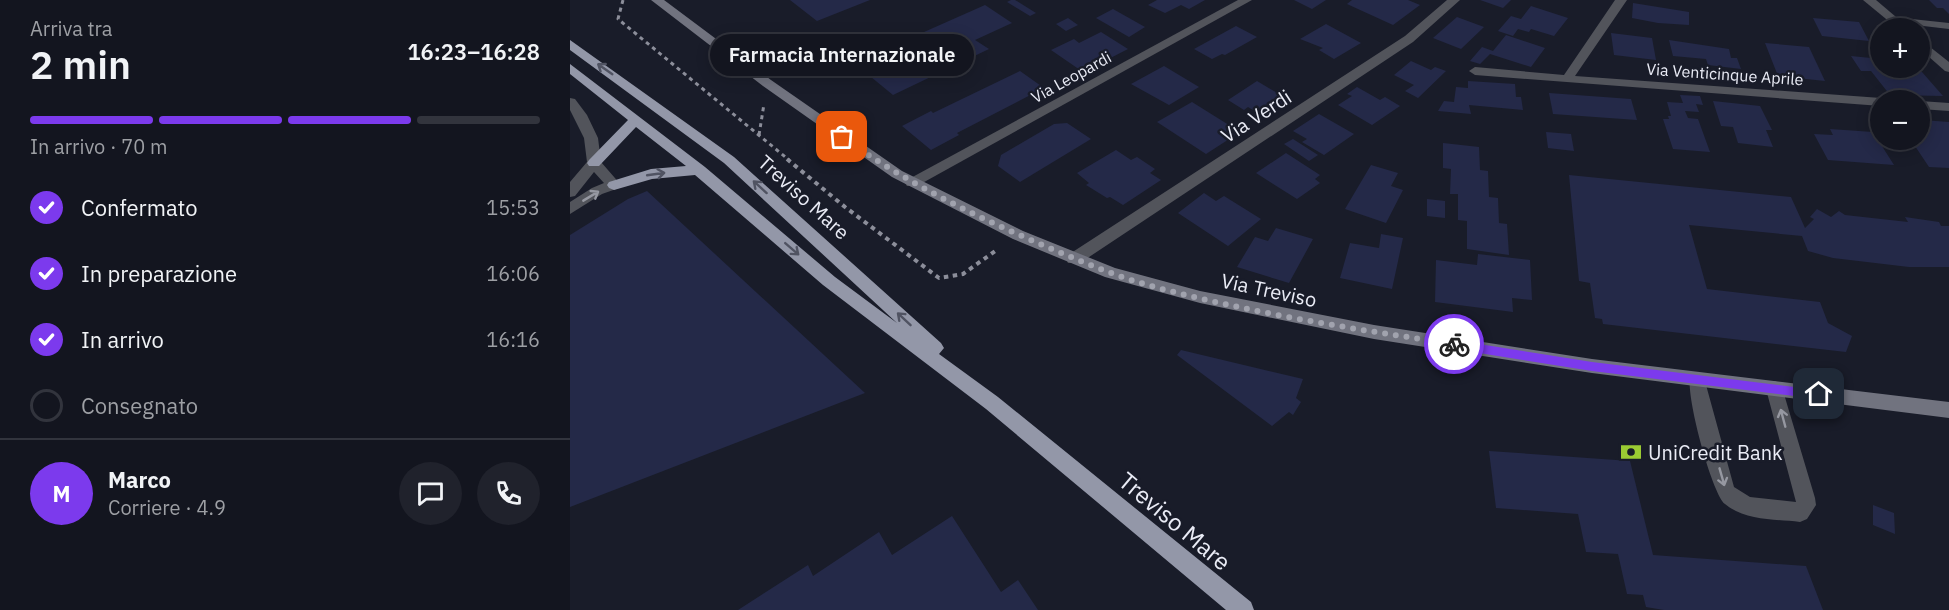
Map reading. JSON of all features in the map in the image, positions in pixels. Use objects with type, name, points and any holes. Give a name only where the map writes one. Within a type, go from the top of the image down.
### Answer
[{"type":"highway","name":"Treviso Mare","points":[[570,44],[729,160],[842,261],[992,402]]},
{"type":"highway","name":"Treviso Mare","points":[[570,68],[700,170],[829,281],[992,402],[1243,610]]},
{"type":"highway","points":[[594,163],[636,119]]},
{"type":"highway","points":[[614,185],[651,174],[700,170]]},
{"type":"main road","name":"Via Treviso","points":[[657,0],[767,83],[912,183],[1018,235],[1074,259],[1151,286],[1295,317],[1592,366],[1949,410]]},
{"type":"street","name":"Via Leopardi","points":[[912,183],[1246,0]]},
{"type":"street","name":"Via Verdi","points":[[1074,259],[1409,39],[1454,0]]},
{"type":"street","points":[[1567,79],[1621,0]]},
{"type":"street","points":[[1869,0],[1891,18]]},
{"type":"street","points":[[1930,24],[1949,26]]},
{"type":"street","points":[[1930,52],[1949,68]]},
{"type":"street","name":"Via Venticinque Aprile","points":[[1475,71],[1870,101]]},
{"type":"street","points":[[570,102],[578,109],[595,146],[594,163],[570,192]]},
{"type":"street","points":[[1930,106],[1949,107]]},
{"type":"street","points":[[570,209],[597,191],[614,185],[594,163]]},
{"type":"street","points":[[1697,380],[1701,405],[1726,492],[1733,500],[1743,505],[1800,512],[1806,505],[1805,498],[1775,389]]},
{"type":"path","points":[[623,0],[618,19],[845,207],[939,278],[953,278],[961,275],[1018,235]]},
{"type":"path","points":[[759,136],[767,83]]},
{"type":"building","points":[[790,0],[870,0],[817,21]]},
{"type":"building","points":[[1015,0],[1036,13],[1030,16],[1007,2]]},
{"type":"building","points":[[1157,0],[1205,0],[1189,9],[1181,5],[1165,13],[1148,5]]},
{"type":"building","points":[[1294,0],[1326,0],[1312,9]]},
{"type":"building","points":[[1352,0],[1408,0],[1420,5],[1393,25],[1347,4]]},
{"type":"building","points":[[1480,0],[1511,0],[1503,8]]},
{"type":"building","points":[[1929,0],[1949,0],[1949,14],[1943,8],[1937,8]]},
{"type":"building","points":[[1633,3],[1689,12],[1689,25],[1632,18]]},
{"type":"building","points":[[985,5],[1012,23],[975,40],[989,49],[893,95],[854,63]]},
{"type":"building","points":[[1531,6],[1568,18],[1554,36],[1531,29],[1529,32],[1518,29],[1513,36],[1498,31],[1511,16],[1521,19]]},
{"type":"building","points":[[1113,9],[1145,27],[1129,37],[1096,18]]},
{"type":"building","points":[[1457,17],[1484,27],[1461,49],[1433,38]]},
{"type":"building","points":[[1068,18],[1078,25],[1066,31],[1056,24]]},
{"type":"building","points":[[1813,18],[1859,22],[1869,41],[1822,36]]},
{"type":"building","points":[[1326,24],[1361,43],[1334,59],[1319,50],[1323,48],[1300,39]]},
{"type":"building","points":[[1236,26],[1257,37],[1225,55],[1222,54],[1212,59],[1194,49]]},
{"type":"building","points":[[1101,32],[1128,49],[1083,72],[1051,50],[1074,39],[1079,43]]},
{"type":"building","points":[[1611,33],[1652,38],[1656,60],[1614,55]]},
{"type":"building","points":[[1506,35],[1545,48],[1531,67],[1490,54],[1480,64],[1470,61],[1482,47],[1493,51]]},
{"type":"building","points":[[1669,40],[1729,49],[1731,58],[1737,58],[1741,69],[1708,65],[1706,59],[1673,56]]},
{"type":"building","points":[[1765,43],[1809,47],[1825,81],[1778,76]]},
{"type":"building","points":[[1851,56],[1870,58],[1870,71],[1861,71]]},
{"type":"building","points":[[1411,61],[1431,70],[1435,67],[1446,71],[1418,98],[1405,91],[1414,85],[1394,75]]},
{"type":"building","points":[[1164,66],[1199,87],[1169,105],[1131,84]]},
{"type":"building","points":[[1020,71],[1044,88],[957,133],[959,135],[931,150],[902,126],[931,111],[933,113]]},
{"type":"building","points":[[1877,78],[1927,78],[1943,96],[1930,96],[1930,90],[1886,90]]},
{"type":"building","points":[[1257,81],[1289,100],[1263,116],[1248,107],[1244,110],[1228,100]]},
{"type":"building","points":[[1468,81],[1515,84],[1516,97],[1521,97],[1523,110],[1469,105],[1471,114],[1438,111],[1444,101],[1454,102],[1456,87],[1468,88]]},
{"type":"building","points":[[1357,87],[1380,100],[1385,97],[1400,106],[1372,125],[1338,105],[1352,96],[1347,94]]},
{"type":"building","points":[[1549,93],[1631,99],[1637,120],[1553,114]]},
{"type":"building","points":[[1680,95],[1700,96],[1703,105],[1696,104],[1699,112],[1685,111],[1688,118],[1698,119],[1710,152],[1673,149],[1663,119],[1669,119],[1668,116],[1671,116],[1667,102],[1683,103]]},
{"type":"building","points":[[1713,101],[1760,106],[1772,130],[1766,130],[1773,147],[1738,143],[1733,127],[1721,126]]},
{"type":"building","points":[[1192,102],[1240,132],[1206,154],[1157,122]]},
{"type":"building","points":[[1319,114],[1354,134],[1324,155],[1302,142],[1307,139],[1293,131]]},
{"type":"building","points":[[1930,121],[1949,122],[1949,168],[1929,167],[1918,150],[1930,150]]},
{"type":"building","points":[[1067,123],[1091,139],[1020,182],[998,166],[1001,155],[1054,124]]},
{"type":"building","points":[[1830,129],[1870,132],[1870,150],[1884,150],[1894,165],[1828,160],[1814,134],[1833,135]]},
{"type":"building","points":[[1546,132],[1571,134],[1574,151],[1548,148]]},
{"type":"building","points":[[1293,139],[1318,155],[1309,161],[1284,144]]},
{"type":"building","points":[[1443,143],[1479,147],[1480,170],[1488,171],[1489,197],[1498,198],[1499,223],[1507,224],[1509,255],[1467,249],[1467,221],[1458,220],[1458,194],[1450,194],[1451,169],[1443,168]]},
{"type":"building","points":[[1116,150],[1131,160],[1137,157],[1155,169],[1150,173],[1161,180],[1123,205],[1086,185],[1089,183],[1077,173]]},
{"type":"building","points":[[1286,153],[1320,175],[1315,179],[1320,183],[1297,199],[1256,173]]},
{"type":"building","points":[[1371,165],[1398,173],[1391,186],[1403,190],[1386,223],[1345,209]]},
{"type":"building","points":[[1569,175],[1791,197],[1805,228],[1814,219],[1810,217],[1817,209],[1831,217],[1839,211],[1845,215],[1908,222],[1905,217],[1939,222],[1941,226],[1949,226],[1949,267],[1909,267],[1833,258],[1808,251],[1802,236],[1689,225],[1707,289],[1820,302],[1828,323],[1852,336],[1846,352],[1603,324],[1602,319],[1595,318],[1590,283],[1579,281]]},
{"type":"building","points":[[647,191],[865,393],[570,507],[570,235],[628,199]]},
{"type":"building","points":[[1204,193],[1216,201],[1224,196],[1261,219],[1228,246],[1178,213]]},
{"type":"building","points":[[1427,199],[1445,201],[1445,218],[1427,216]]},
{"type":"building","points":[[1276,228],[1313,239],[1289,283],[1237,267],[1255,237],[1268,241]]},
{"type":"building","points":[[1381,234],[1403,238],[1392,289],[1340,278],[1350,243],[1379,248]]},
{"type":"building","points":[[1478,254],[1530,260],[1532,300],[1512,298],[1513,312],[1435,302],[1436,260],[1477,265]]},
{"type":"building","points":[[1181,350],[1303,379],[1296,398],[1301,402],[1293,415],[1289,412],[1272,426],[1177,355]]},
{"type":"building","points":[[1489,451],[1630,461],[1653,555],[1806,566],[1823,610],[1664,610],[1646,607],[1643,595],[1627,594],[1618,554],[1586,552],[1578,514],[1496,508]]},
{"type":"building","points":[[1873,505],[1894,513],[1895,534],[1873,525]]},
{"type":"building","points":[[952,516],[1001,592],[1018,580],[1038,610],[738,610],[808,565],[813,576],[879,532],[892,555]]},
{"type":"way so far","points":[[842,137],[897,174],[940,198],[1018,235],[1111,273],[1151,286],[1264,311],[1454,344]]},
{"type":"place","name":"Farmacia Internazionale","points":[[842,137]]},
{"type":"place","name":"UniCredit Bank","points":[[1631,452]]},
{"type":"route","points":[[1454,344],[1592,366],[1819,394]]}]
